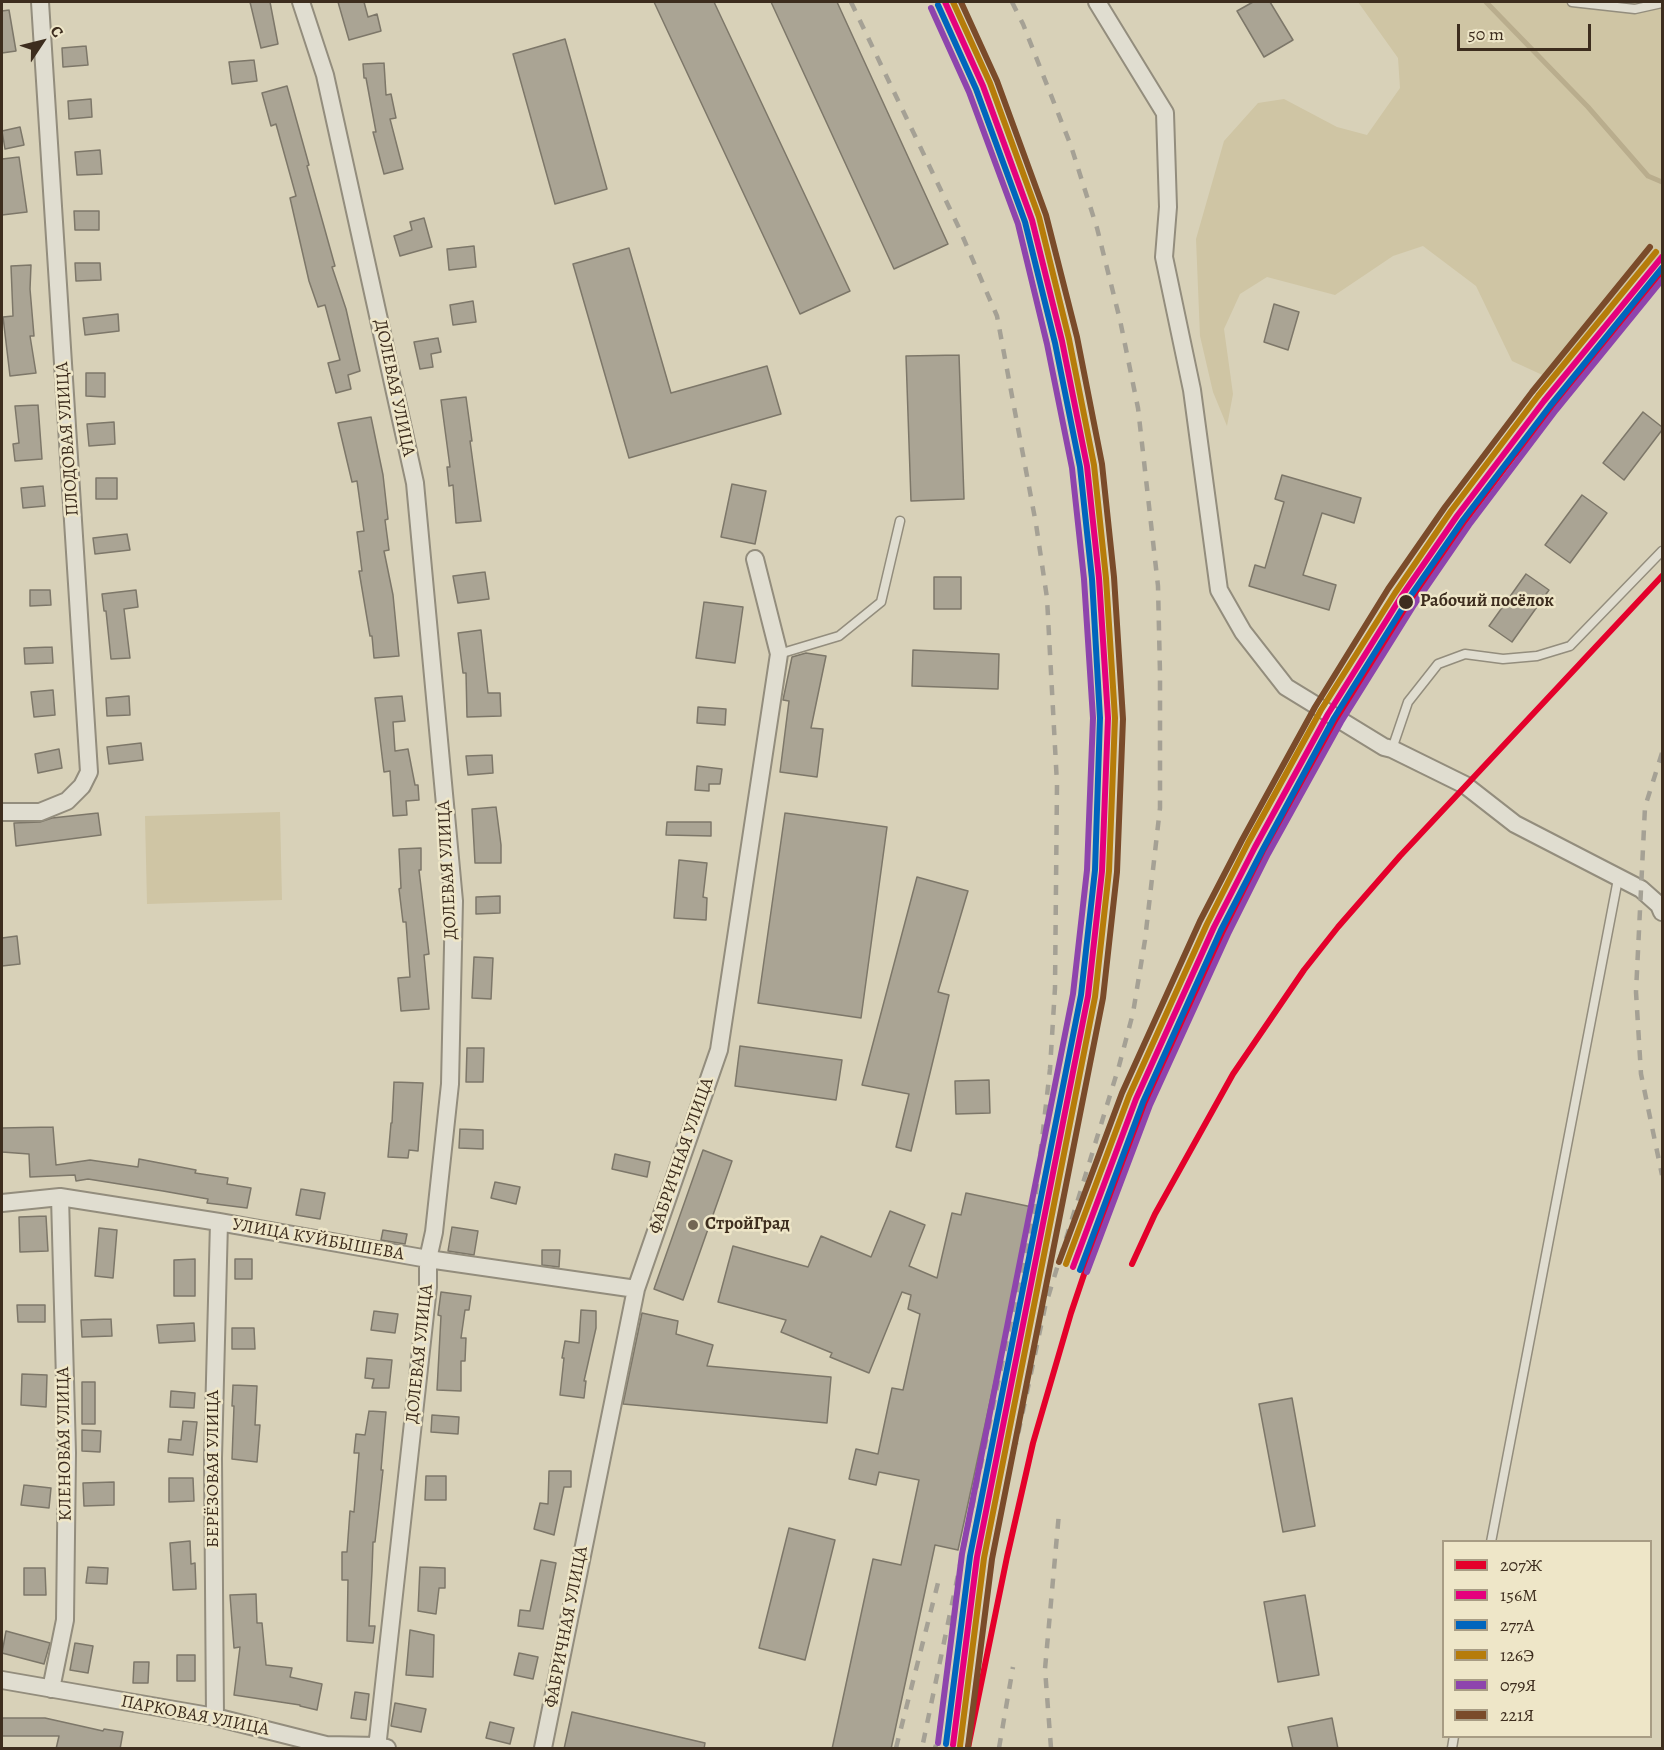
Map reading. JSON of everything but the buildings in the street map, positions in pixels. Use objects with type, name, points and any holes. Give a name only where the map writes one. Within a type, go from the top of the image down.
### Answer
[{"type":"street","name":"ПЛОДОВАЯ УЛИЦА","points":[[2,812],[40,812],[67,801],[82,786],[89,772],[40,2]]},
{"type":"street","name":"ДОЛЕВАЯ УЛИЦА","points":[[301,2],[325,75],[415,483],[454,900],[450,1084],[434,1232],[428,1259],[428,1287],[381,1748]]},
{"type":"street","points":[[1098,2],[1165,113],[1168,207],[1164,257],[1192,390],[1219,590],[1243,632],[1286,687],[1384,747],[1466,785],[1515,824],[1641,889],[1661,909]]},
{"type":"street","name":"ФАБРИЧНАЯ УЛИЦА","points":[[543,1749],[636,1288],[719,1050],[780,654],[755,559]]},
{"type":"street","name":"УЛИЦА КУЙБЫШЕВА","points":[[2,1203],[60,1197],[428,1259],[636,1288]]},
{"type":"street","name":"КЛЕНОВАЯ УЛИЦА","points":[[51,1689],[65,1620],[67,1453],[60,1197]]},
{"type":"street","name":"БЕРЁЗОВАЯ УЛИЦА","points":[[215,1717],[213,1458],[219,1222]]},
{"type":"street","name":"ПАРКОВАЯ УЛИЦА","points":[[2,1680],[215,1717],[326,1745],[381,1748]]},
{"type":"lane","points":[[1572,2],[1635,9],[1662,3]]},
{"type":"lane","points":[[780,654],[839,636],[881,602],[900,521]]},
{"type":"lane","points":[[1392,749],[1408,702],[1437,664],[1465,654],[1503,659],[1537,656],[1570,646],[1662,550]]},
{"type":"lane","points":[[1491,1540],[1618,879]]},
{"type":"shaded area","points":[[1358,2],[1662,2],[1662,253],[1595,324],[1549,378],[1512,361],[1476,286],[1423,246],[1393,256],[1335,295],[1267,277],[1240,294],[1224,329],[1233,394],[1227,426],[1213,392],[1200,336],[1196,239],[1224,141],[1258,103],[1284,99],[1337,127],[1367,135],[1400,88],[1398,58]]},
{"type":"shaded area","points":[[280,812],[282,900],[147,904],[145,816]]},
{"type":"waterway","points":[[1486,2],[1588,107],[1648,176],[1662,182]]},
{"type":"railway","points":[[851,2],[959,228],[997,316],[1036,524],[1047,598],[1057,784],[1055,988],[1050,1069],[1034,1210],[922,1748]]},
{"type":"railway","points":[[1012,2],[1023,24],[1071,146],[1097,228],[1120,320],[1138,408],[1158,586],[1160,673],[1160,808],[1145,940],[1133,1013],[1045,1307],[1016,1444]]},
{"type":"railway","points":[[1662,753],[1645,807],[1636,992],[1641,1074],[1662,1175]]},
{"type":"railway","points":[[1051,1748],[1045,1669],[1059,1513]]},
{"type":"railway","points":[[896,1748],[940,1575]]},
{"type":"railway","points":[[999,1748],[1013,1667]]},
{"type":"transit line","name":"156М","points":[[945,2],[983,86],[1032,220],[1062,341],[1087,466],[1099,578],[1108,718],[1102,871],[1088,996],[977,1557],[953,1745]]},
{"type":"transit line","name":"126Э","points":[[953,2],[990,83],[1039,217],[1069,339],[1094,465],[1106,578],[1115,718],[1109,871],[1095,997],[984,1558],[960,1746]]},
{"type":"transit line","name":"221Я","points":[[961,2],[997,81],[1046,215],[1077,337],[1102,464],[1114,577],[1123,719],[1117,872],[1103,998],[992,1559],[968,1747]]},
{"type":"transit line","name":"277А","points":[[938,5],[976,89],[1025,222],[1055,343],[1080,467],[1092,579],[1100,718],[1095,870],[1081,995],[970,1556],[946,1744]]},
{"type":"transit line","name":"079Я","points":[[931,8],[969,92],[1018,224],[1047,344],[1072,468],[1084,579],[1093,718],[1087,870],[1073,994],[962,1554],[938,1743]]},
{"type":"transit line","name":"221Я","points":[[1059,1262],[1122,1093],[1200,921],[1315,707],[1388,589],[1445,507],[1532,392],[1650,247]]},
{"type":"transit line","name":"126Э","points":[[1066,1264],[1129,1096],[1207,924],[1248,843],[1321,710],[1395,593],[1451,511],[1538,396],[1656,252]]},
{"type":"transit line","name":"156М","points":[[1073,1267],[1136,1099],[1214,927],[1328,714],[1401,597],[1457,516],[1544,401],[1662,257]]},
{"type":"transit line","name":"277А","points":[[1080,1270],[1143,1102],[1221,930],[1334,718],[1407,601],[1463,520],[1550,406],[1662,268]]},
{"type":"transit line","name":"207Ж","points":[[968,1748],[1033,1443],[1071,1313],[1096,1239],[1148,1102],[1224,932],[1338,720],[1409,605],[1466,520],[1514,456],[1662,275]]},
{"type":"transit line","name":"079Я","points":[[1087,1272],[1150,1105],[1228,934],[1268,854],[1341,722],[1414,605],[1469,525],[1556,410],[1662,280]]},
{"type":"transit line","name":"207Ж","points":[[1132,1264],[1155,1214],[1233,1074],[1304,970],[1400,856],[1662,576]]},
{"type":"place","name":"Рабочий посёлок","points":[[1406,602]]},
{"type":"place","name":"СтройГрад","points":[[693,1225]]}]
